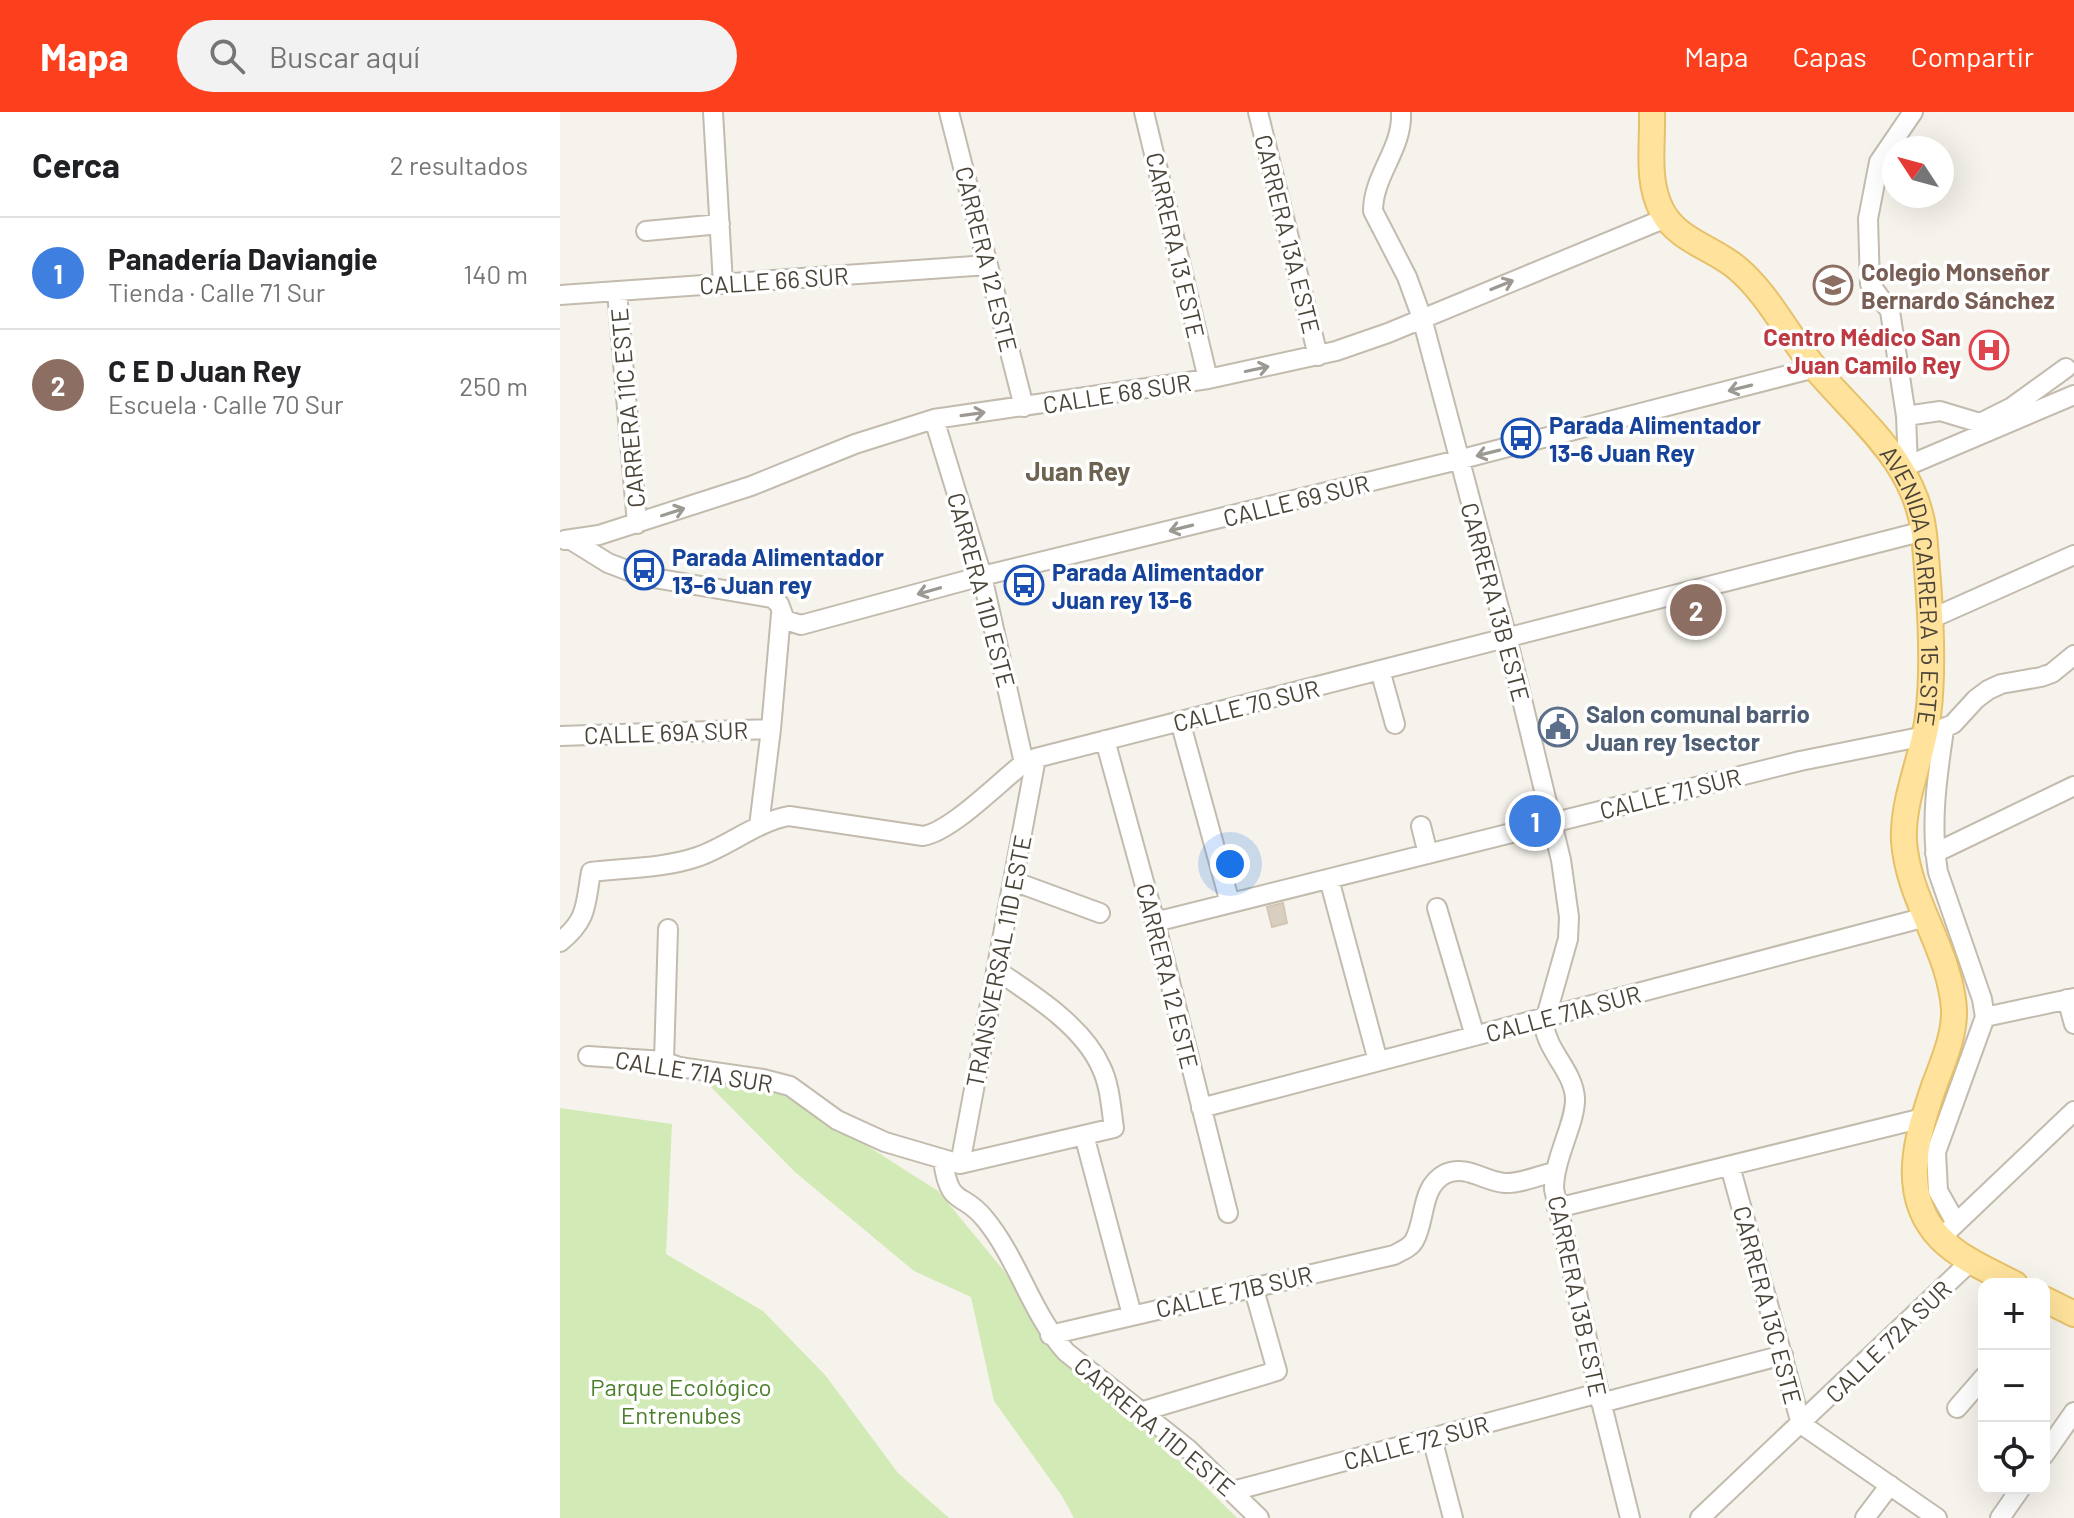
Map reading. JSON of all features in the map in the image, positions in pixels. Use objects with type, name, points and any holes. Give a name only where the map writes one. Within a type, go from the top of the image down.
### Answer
[{"type":"main road","points":[[1652,112],[1653,186],[1666,218]]},
{"type":"main road","name":"AVENIDA CARRERA 15 ESTE","points":[[1666,218],[1751,281],[1815,368],[1905,467],[1914,492],[1924,531],[1934,733],[1906,816],[1904,837],[1908,863],[1950,986],[1954,1024],[1923,1118],[1914,1157],[1914,1179],[1926,1219],[1948,1230],[1971,1261],[2004,1278]]},
{"type":"main road","points":[[2050,1303],[2074,1314]]},
{"type":"street","points":[[713,112],[723,284]]},
{"type":"street","name":"CARRERA 12 ESTE","points":[[949,112],[1024,407]]},
{"type":"street","name":"CARRERA 13 ESTE","points":[[1144,112],[1208,379]]},
{"type":"street","name":"CARRERA 13A ESTE","points":[[1258,112],[1318,356]]},
{"type":"street","name":"CARRERA 13B ESTE","points":[[1401,112],[1399,139],[1373,198],[1373,211],[1407,277],[1422,318],[1507,638],[1561,860],[1569,917],[1568,939],[1545,1017],[1545,1034],[1573,1086],[1575,1103],[1554,1172],[1557,1208],[1630,1518]]},
{"type":"street","points":[[1913,112],[1879,162],[1868,219],[1870,284],[1890,311],[1906,416],[1905,467],[2074,395]]},
{"type":"street","name":"CALLE 68 SUR","points":[[566,540],[637,524],[751,486],[855,444],[934,419],[1208,379],[1359,345],[1666,218]]},
{"type":"street","points":[[646,231],[720,224]]},
{"type":"street","name":"CALLE 66 SUR","points":[[560,295],[988,265]]},
{"type":"street","name":"CARRERA 11C ESTE","points":[[617,292],[637,524]]},
{"type":"street","name":"CALLE 69 SUR","points":[[781,614],[795,625],[811,623],[982,576],[1458,460],[1815,368]]},
{"type":"street","points":[[1906,416],[1940,411],[1980,423],[2012,407],[2066,368]]},
{"type":"street","name":"CARRERA 11D ESTE","points":[[934,419],[982,576],[1030,760]]},
{"type":"street","name":"CALLE 70 SUR","points":[[560,942],[579,925],[591,872],[683,861],[775,819],[789,816],[931,835],[1030,760],[1924,531]]},
{"type":"street","points":[[566,540],[608,563],[642,576],[772,598],[779,604],[781,614],[771,729],[759,826]]},
{"type":"street","points":[[1928,620],[2074,555]]},
{"type":"street","points":[[2074,655],[2052,673],[2001,684],[1988,690],[1934,733],[1935,853],[1938,872],[1982,999],[1985,1017],[1936,1152],[1935,1172],[1948,1230],[2074,1111]]},
{"type":"street","points":[[1380,670],[1395,724]]},
{"type":"street","points":[[1180,721],[1230,903]]},
{"type":"street","name":"CALLE 69A SUR","points":[[560,736],[771,729]]},
{"type":"street","name":"CALLE 71 SUR","points":[[1155,922],[1800,761],[1934,733]]},
{"type":"street","name":"CARRERA 12 ESTE","points":[[1105,740],[1155,922],[1228,1213]]},
{"type":"street","name":"TRANSVERSAL 11D ESTE","points":[[952,1163],[996,970],[1013,881],[1030,760]]},
{"type":"street","points":[[1935,853],[2074,786]]},
{"type":"street","points":[[1421,826],[1428,854]]},
{"type":"street","points":[[1329,879],[1378,1061]]},
{"type":"street","points":[[1013,881],[1100,913]]},
{"type":"street","points":[[1437,908],[1475,1036]]},
{"type":"street","name":"CALLE 71A SUR","points":[[1201,1108],[1926,917]]},
{"type":"street","points":[[664,1061],[668,929]]},
{"type":"street","points":[[952,1163],[1114,1128],[1101,1065],[1083,1039],[1043,1001],[996,970]]},
{"type":"street","points":[[1985,1017],[2071,999],[2074,1024]]},
{"type":"street","name":"CALLE 71A SUR","points":[[588,1056],[664,1061],[679,1067],[790,1086],[837,1120],[885,1142],[952,1163]]},
{"type":"street","points":[[1557,1208],[1923,1118]]},
{"type":"street","points":[[1084,1135],[1132,1315]]},
{"type":"street","name":"CARRERA 11D ESTE","points":[[952,1163],[946,1181],[951,1193],[983,1216],[1050,1335],[1066,1352],[1188,1449],[1259,1518]]},
{"type":"street","name":"CARRERA 13C ESTE","points":[[1730,1166],[1801,1424],[1937,1518]]},
{"type":"street","name":"CALLE 71B SUR","points":[[1050,1335],[1394,1255],[1415,1240],[1427,1196],[1436,1181],[1445,1174],[1466,1172],[1506,1183],[1554,1172]]},
{"type":"street","name":"CALLE 72A SUR","points":[[1700,1518],[1971,1261]]},
{"type":"street","points":[[1140,1412],[1277,1371],[1253,1286]]},
{"type":"street","name":"CALLE 72 SUR","points":[[1233,1491],[1432,1438],[1783,1355]]},
{"type":"street","points":[[1957,1408],[1978,1384]]},
{"type":"street","points":[[2050,1446],[2074,1412]]},
{"type":"street","points":[[1432,1438],[1453,1518]]},
{"type":"street","points":[[1865,1518],[1890,1485]]},
{"type":"street","points":[[2000,1518],[2017,1494]]},
{"type":"green space","points":[[705,1081],[781,1094],[938,1191],[1005,1272],[1049,1346],[1135,1417],[1237,1518],[1074,1518],[1062,1496],[994,1401],[971,1297],[914,1271],[795,1172]]},
{"type":"green space","name":"Parque Ecológico Entrenubes","points":[[560,1108],[672,1124],[666,1254],[763,1311],[826,1376],[898,1473],[949,1518],[560,1518]]},
{"type":"building","points":[[1283,903],[1287,923],[1272,927],[1267,907]]},
{"type":"place","name":"Colegio Monseñor Bernardo Sánchez","points":[[1833,285]]},
{"type":"place","name":"Centro Médico San Juan Camilo Rey","points":[[1989,350]]},
{"type":"place","name":"Parada Alimentador 13-6 Juan Rey","points":[[1521,438]]},
{"type":"place","name":"Parada Alimentador 13-6 Juan rey","points":[[644,570]]},
{"type":"place","name":"Parada Alimentador Juan rey 13-6","points":[[1024,585]]},
{"type":"place","name":"C E D Juan Rey","points":[[1696,610]]},
{"type":"place","name":"Salon comunal barrio Juan rey 1sector","points":[[1558,727]]},
{"type":"place","name":"Panadería Daviangie","points":[[1535,821]]},
{"type":"district","name":"Juan Rey","points":[[1078,470]]}]
